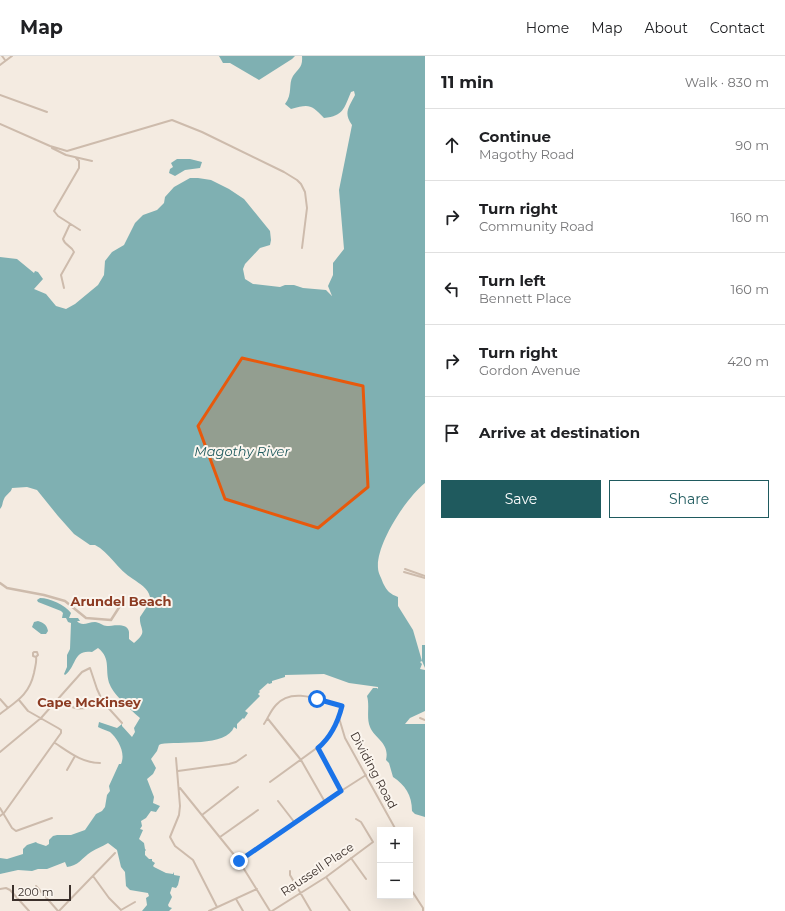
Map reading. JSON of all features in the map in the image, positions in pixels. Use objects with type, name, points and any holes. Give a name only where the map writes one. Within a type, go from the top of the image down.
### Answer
[{"type":"street","points":[[2,56],[5,60]]},
{"type":"street","points":[[0,64],[12,56]]},
{"type":"street","points":[[0,94],[47,112]]},
{"type":"street","points":[[0,124],[62,150],[74,149],[172,120],[202,132],[297,180],[301,184],[305,192],[307,207],[302,248]]},
{"type":"street","points":[[50,146],[66,155],[92,161]]},
{"type":"street","points":[[76,158],[79,161],[79,168],[54,212],[80,230]]},
{"type":"street","points":[[64,288],[61,275],[74,252],[72,248],[64,243],[63,239],[70,224]]},
{"type":"street","points":[[404,571],[425,577]]},
{"type":"street","points":[[0,583],[7,588],[44,595],[65,601],[86,618],[111,620],[120,606]]},
{"type":"street","points":[[0,714],[27,692],[31,684],[37,661],[36,657]]},
{"type":"street","points":[[0,752],[41,718],[82,672],[91,668],[97,689],[103,702],[122,723]]},
{"type":"street","points":[[264,724],[275,706],[281,700],[291,697],[301,695],[342,706],[339,718],[325,742],[270,782]]},
{"type":"street","points":[[0,699],[8,708]]},
{"type":"street","points":[[58,699],[78,709],[97,705],[103,702]]},
{"type":"street","points":[[0,816],[4,813],[61,734],[60,729],[26,709],[19,700]]},
{"type":"street","name":"Dividing Road","points":[[339,718],[345,738],[394,827]]},
{"type":"street","points":[[420,718],[425,720]]},
{"type":"street","points":[[268,719],[301,760],[325,802]]},
{"type":"street","points":[[55,743],[75,756],[90,763],[100,763]]},
{"type":"street","points":[[318,748],[341,791]]},
{"type":"street","points":[[178,771],[229,764],[236,762],[246,755]]},
{"type":"street","points":[[67,770],[75,756]]},
{"type":"street","points":[[176,758],[180,787],[180,806],[179,815],[170,837],[175,846],[193,860],[217,907]]},
{"type":"street","points":[[239,861],[366,775]]},
{"type":"street","points":[[180,787],[239,861],[271,911]]},
{"type":"street","points":[[202,815],[238,787]]},
{"type":"street","points":[[278,801],[295,823]]},
{"type":"street","points":[[0,808],[12,828],[16,831],[52,818]]},
{"type":"street","points":[[220,837],[258,810]]},
{"type":"street","name":"Raussell Place","points":[[271,911],[326,877],[373,842],[362,822],[356,819]]},
{"type":"street","points":[[36,886],[58,911],[115,853]]},
{"type":"street","points":[[351,858],[366,879]]},
{"type":"street","points":[[290,871],[290,875],[311,911]]},
{"type":"street","points":[[93,876],[109,898],[121,910],[135,902]]},
{"type":"street","points":[[326,877],[350,911]]},
{"type":"street","points":[[0,889],[6,888],[10,890],[29,911]]},
{"type":"street","points":[[209,911],[257,890]]},
{"type":"street","points":[[413,893],[423,908],[423,911]]},
{"type":"street","points":[[236,899],[242,911]]},
{"type":"highlighted area","points":[[242,358],[363,386],[368,487],[318,528],[225,499],[198,426]]},
{"type":"water","points":[[219,56],[295,56],[259,80],[230,63],[223,63]]},
{"type":"water","name":"Magothy River","points":[[302,56],[425,56],[425,483],[409,499],[394,522],[382,547],[378,568],[379,574],[386,588],[398,597],[398,606],[413,630],[422,661],[420,662],[422,664],[420,669],[425,670],[425,711],[410,718],[405,724],[425,724],[425,817],[415,814],[412,811],[411,800],[407,791],[401,783],[393,777],[389,763],[386,760],[387,754],[384,745],[370,727],[368,719],[367,696],[373,688],[378,689],[378,687],[349,683],[324,674],[285,675],[285,677],[272,681],[272,683],[268,683],[259,691],[260,692],[258,694],[260,696],[245,711],[248,713],[244,719],[243,718],[237,724],[237,729],[234,727],[230,733],[222,738],[212,740],[161,744],[151,759],[156,768],[153,774],[147,779],[154,797],[153,803],[160,806],[156,812],[151,811],[146,818],[141,821],[142,826],[140,829],[143,830],[139,839],[144,843],[146,850],[145,855],[149,859],[152,859],[155,863],[153,866],[154,867],[166,873],[173,874],[174,872],[174,875],[180,876],[178,885],[176,888],[172,887],[170,893],[172,897],[168,905],[172,908],[169,911],[142,911],[147,905],[146,898],[149,896],[148,893],[130,890],[126,886],[125,872],[121,867],[117,850],[108,843],[91,852],[71,866],[67,867],[65,862],[47,869],[32,871],[18,870],[0,874],[0,858],[7,859],[23,854],[23,849],[27,845],[36,842],[46,846],[49,844],[49,840],[53,836],[71,835],[85,830],[96,814],[102,811],[105,807],[107,795],[110,791],[109,786],[119,764],[121,764],[123,755],[116,738],[110,732],[98,727],[99,722],[117,728],[122,724],[122,726],[132,737],[135,732],[134,728],[140,718],[112,689],[108,680],[105,656],[98,648],[92,652],[81,653],[69,671],[65,675],[64,674],[67,667],[67,655],[70,649],[71,623],[68,622],[66,618],[62,618],[63,613],[61,611],[38,602],[37,600],[44,598],[61,605],[71,613],[69,618],[78,618],[80,621],[77,621],[81,624],[95,622],[106,626],[120,625],[126,627],[129,632],[129,639],[134,643],[141,636],[142,630],[140,617],[148,605],[150,597],[143,586],[123,571],[100,548],[95,545],[90,545],[74,534],[37,490],[27,487],[12,488],[3,500],[2,507],[0,509],[0,257],[17,259],[34,273],[35,271],[38,272],[43,279],[34,289],[46,294],[56,306],[66,309],[75,304],[98,285],[104,275],[105,261],[112,252],[124,245],[135,223],[143,215],[157,210],[164,203],[165,197],[174,187],[190,178],[198,178],[211,180],[244,199],[270,231],[270,245],[260,248],[245,264],[243,269],[245,279],[253,284],[280,287],[285,285],[294,285],[303,288],[326,290],[332,296],[328,286],[333,275],[333,263],[344,249],[339,190],[352,125],[349,121],[347,113],[355,95],[354,91],[351,92],[347,103],[342,110],[331,117],[324,118],[316,110],[309,106],[291,109],[285,104],[289,97],[293,76],[301,65]]},
{"type":"water","points":[[177,159],[190,159],[202,162],[200,168],[185,170],[175,176],[169,173],[170,169],[173,167],[171,163]]},
{"type":"water","points":[[38,621],[44,623],[48,629],[46,634],[41,634],[32,627],[34,622]]},
{"type":"water","points":[[422,645],[425,645],[425,668],[422,661]]},
{"type":"district","name":"Arundel Beach","points":[[121,601]]},
{"type":"district","name":"Cape McKinsey","points":[[89,702]]},
{"type":"route","points":[[239,861],[341,791],[318,748],[329,737],[339,718],[342,706],[317,699]]}]
